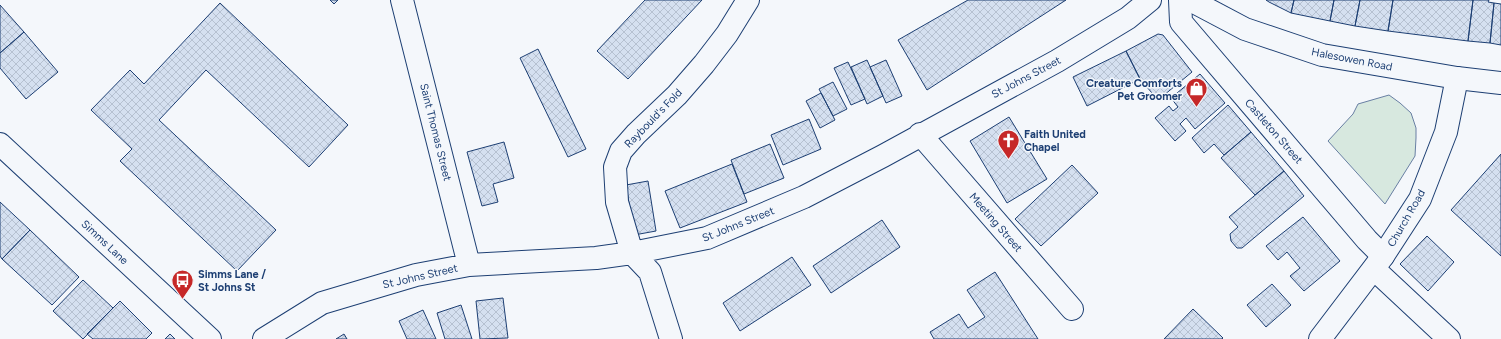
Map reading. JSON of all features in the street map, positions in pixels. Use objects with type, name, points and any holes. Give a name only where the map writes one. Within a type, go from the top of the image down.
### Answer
[{"type":"street","name":"Saint Thomas Street","points":[[402,0],[469,265]]},
{"type":"street","name":"Raybould's Fold","points":[[632,253],[617,202],[615,167],[621,151],[636,134],[677,95],[704,64],[727,34],[748,0]]},
{"type":"street","name":"St Johns Street","points":[[264,339],[322,303],[416,275],[469,265],[596,258],[632,253],[707,238],[804,197],[1057,61],[1128,18],[1150,0]]},
{"type":"street","name":"Castleton Street","points":[[1180,0],[1181,22],[1362,234],[1379,263],[1448,339]]},
{"type":"street","name":"Halesowen Road","points":[[1190,0],[1245,29],[1322,55],[1457,78],[1501,83]]},
{"type":"street","name":"Church Road","points":[[1320,339],[1379,263],[1420,199],[1446,132],[1457,78]]},
{"type":"street","name":"Meeting Street","points":[[920,134],[1072,310]]},
{"type":"street","name":"Simms Lane","points":[[0,144],[210,339]]},
{"type":"street","points":[[632,253],[650,272],[671,339]]},
{"type":"shaded area","points":[[1389,95],[1411,113],[1416,128],[1416,138],[1415,156],[1385,204],[1328,141],[1353,114],[1358,104]]},
{"type":"building","points":[[330,0],[338,0],[334,4]]},
{"type":"building","points":[[645,0],[702,0],[628,79],[597,51]]},
{"type":"building","points":[[968,0],[1066,0],[927,90],[898,40]]},
{"type":"building","points":[[1266,0],[1294,0],[1291,13],[1269,2]]},
{"type":"building","points":[[1294,0],[1334,0],[1330,21],[1291,13]]},
{"type":"building","points":[[1334,0],[1360,0],[1355,26],[1330,21]]},
{"type":"building","points":[[1360,0],[1393,0],[1388,31],[1355,26]]},
{"type":"building","points":[[1393,0],[1473,0],[1468,41],[1388,31]]},
{"type":"building","points":[[1473,0],[1489,0],[1488,2],[1494,3],[1490,43],[1468,41]]},
{"type":"building","points":[[220,3],[348,125],[309,167],[206,70],[159,120],[276,230],[237,271],[120,161],[132,149],[91,110],[130,70],[144,84]]},
{"type":"building","points":[[1494,3],[1501,4],[1501,45],[1490,43]]},
{"type":"building","points":[[0,5],[24,32],[0,53]]},
{"type":"building","points":[[24,32],[58,72],[26,99],[0,68],[0,53]]},
{"type":"building","points":[[1158,34],[1163,35],[1192,72],[1158,100],[1140,79],[1126,51]]},
{"type":"building","points":[[538,49],[586,149],[568,157],[520,58]]},
{"type":"building","points":[[1126,51],[1140,79],[1087,106],[1073,77]]},
{"type":"building","points":[[867,60],[883,96],[867,104],[851,67]]},
{"type":"building","points":[[886,60],[902,96],[886,103],[870,67]]},
{"type":"building","points":[[848,62],[865,99],[851,105],[834,68]]},
{"type":"building","name":"Creature Comforts Pet Groomer","points":[[1200,74],[1225,103],[1195,129],[1186,118],[1180,124],[1186,131],[1175,141],[1155,118],[1169,106],[1173,111],[1178,107],[1171,98]]},
{"type":"building","points":[[833,82],[847,109],[833,116],[819,89]]},
{"type":"building","points":[[821,93],[835,120],[820,128],[806,101]]},
{"type":"building","points":[[1228,105],[1251,132],[1224,155],[1214,144],[1204,153],[1192,138]]},
{"type":"building","name":"Faith United Chapel","points":[[1009,117],[1047,179],[1007,203],[970,141]]},
{"type":"building","points":[[809,119],[821,149],[783,165],[771,135]]},
{"type":"building","points":[[1251,132],[1284,171],[1255,195],[1221,158]]},
{"type":"building","points":[[504,142],[514,178],[493,184],[498,202],[482,206],[467,152]]},
{"type":"building","points":[[770,144],[784,178],[744,194],[731,160]]},
{"type":"building","points":[[1501,154],[1501,256],[1451,210]]},
{"type":"building","points":[[732,164],[747,202],[680,228],[665,191]]},
{"type":"building","points":[[1072,165],[1098,193],[1041,246],[1015,219]]},
{"type":"building","points":[[1284,171],[1304,196],[1242,248],[1237,248],[1231,241],[1230,234],[1238,227],[1229,217]]},
{"type":"building","points":[[648,181],[656,231],[634,235],[626,185]]},
{"type":"building","points":[[0,202],[30,230],[2,259],[0,256]]},
{"type":"building","points":[[1303,217],[1340,261],[1304,291],[1290,276],[1300,268],[1287,252],[1278,260],[1266,246]]},
{"type":"building","points":[[882,220],[900,247],[831,293],[813,266]]},
{"type":"building","points":[[30,230],[79,277],[52,305],[2,259]]},
{"type":"building","points":[[1427,236],[1454,262],[1428,291],[1400,264]]},
{"type":"building","points":[[792,257],[811,285],[740,331],[723,303]]},
{"type":"building","points":[[995,272],[1038,339],[934,339],[930,332],[959,314],[968,328],[985,317],[967,290]]},
{"type":"building","points":[[83,280],[113,308],[83,339],[53,311]]},
{"type":"building","points":[[1272,284],[1291,305],[1266,327],[1247,305]]},
{"type":"building","points":[[503,298],[508,338],[480,339],[476,301]]},
{"type":"building","points":[[120,301],[152,333],[146,339],[93,339],[87,334]]},
{"type":"building","points":[[461,305],[472,339],[445,339],[437,313]]},
{"type":"building","points":[[1193,309],[1223,338],[1164,339]]},
{"type":"building","points":[[423,310],[436,339],[407,339],[399,321]]},
{"type":"building","points":[[170,334],[175,339],[165,339]]},
{"type":"building","points":[[344,334],[347,339],[336,339]]},
{"type":"place","name":"Creature Comforts Pet Groomer","points":[[1197,108]]},
{"type":"place","name":"Faith United Chapel","points":[[1008,160]]},
{"type":"place","name":"Simms Lane / St Johns St","points":[[182,300]]}]
